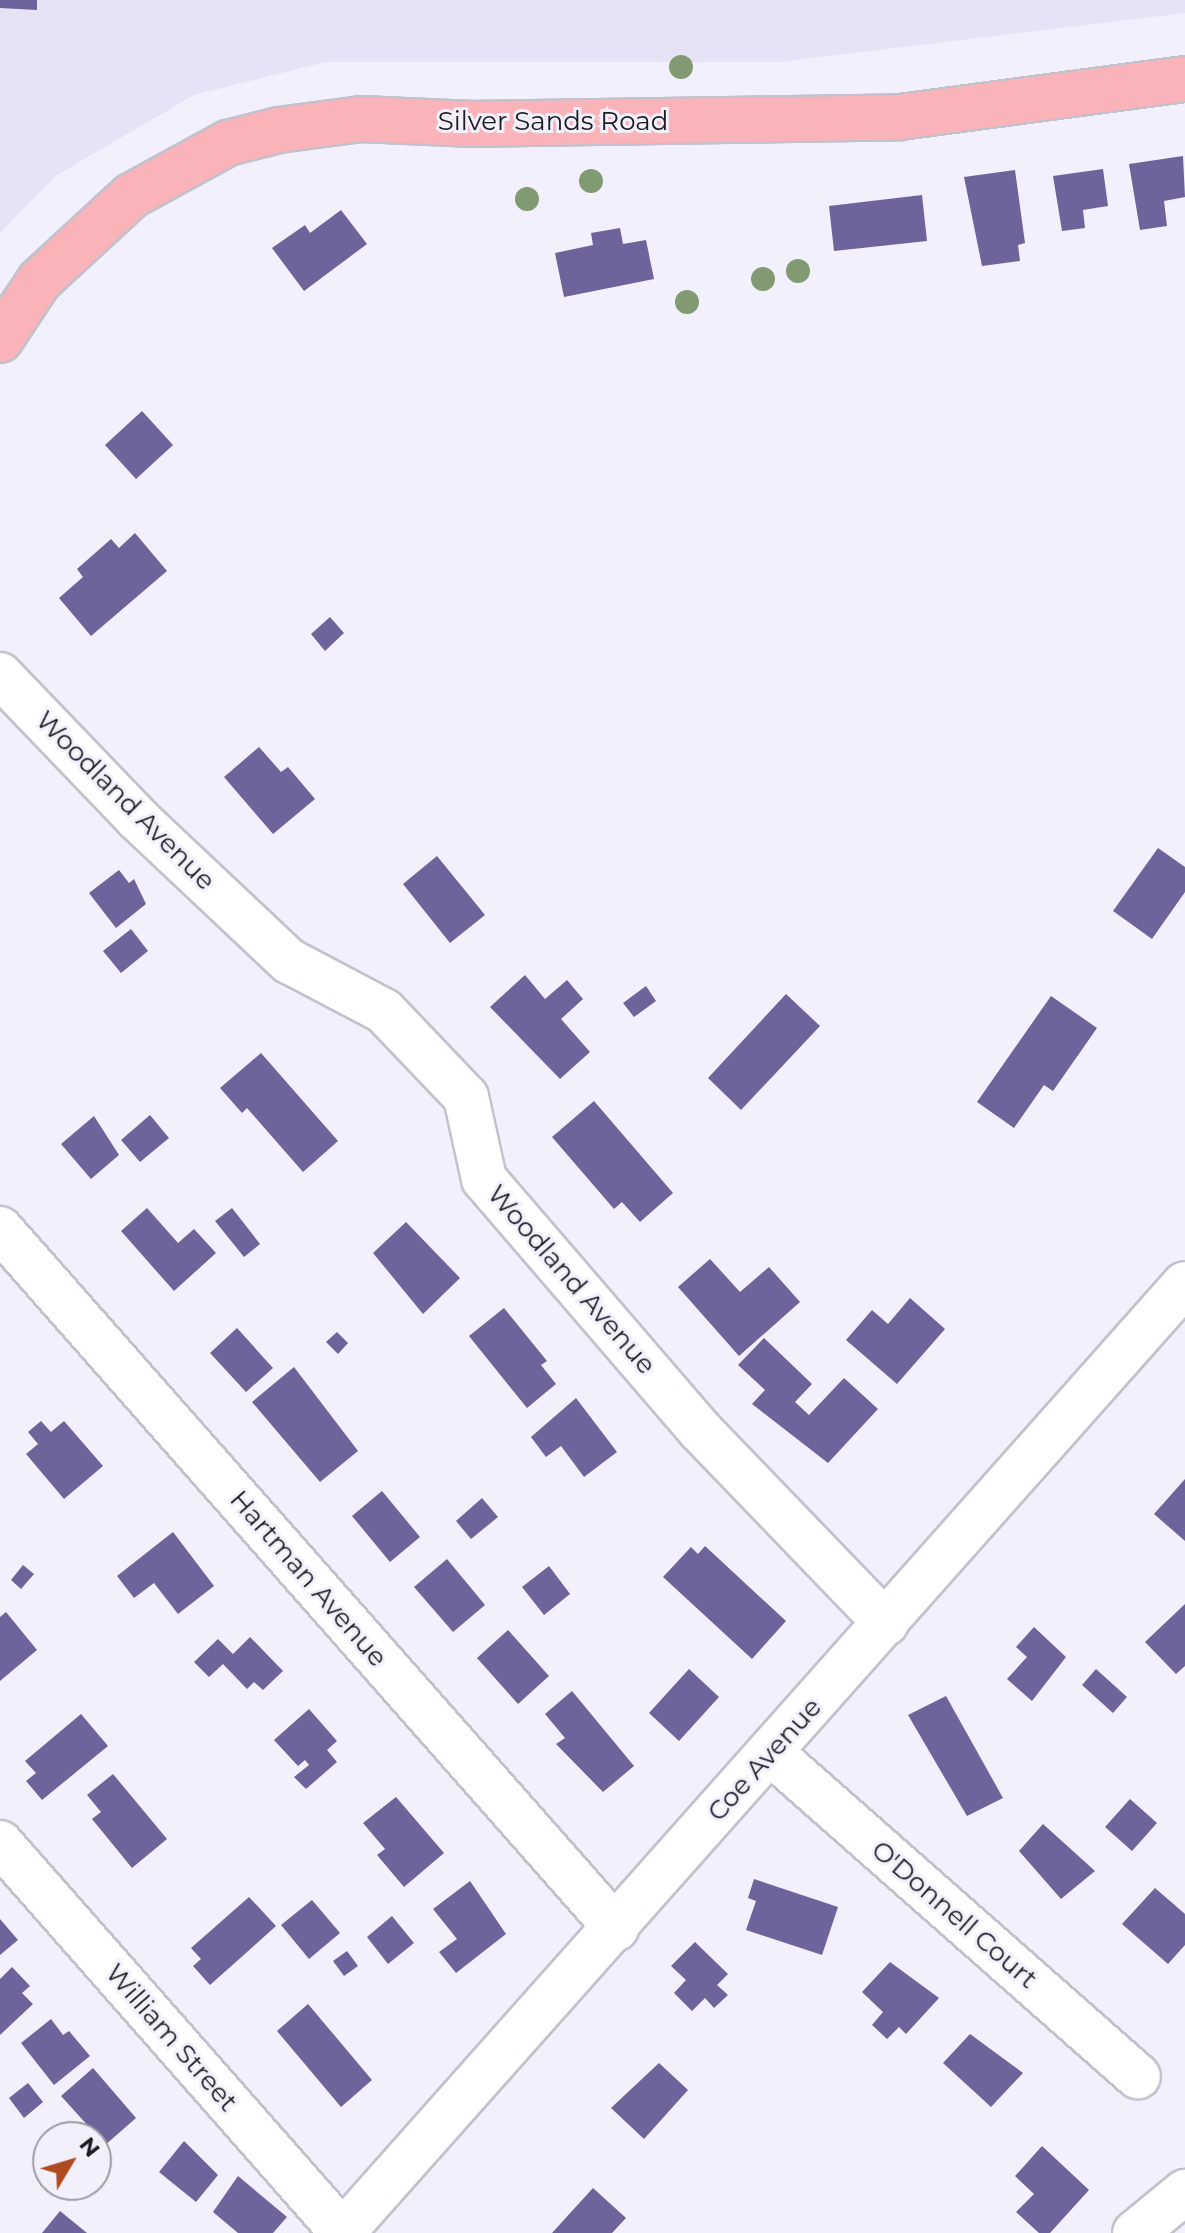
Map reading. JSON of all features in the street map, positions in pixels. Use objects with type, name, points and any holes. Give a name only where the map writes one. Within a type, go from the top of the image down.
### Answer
[{"type":"main road","name":"Silver Sands Road","points":[[0,340],[39,281],[131,196],[228,143],[279,130],[361,119],[473,124],[900,117],[1185,79]]},
{"type":"street","name":"Woodland Avenue","points":[[0,675],[137,818],[289,961],[384,1011],[466,1097],[484,1179],[700,1430],[886,1623]]},
{"type":"street","name":"Hartman Avenue","points":[[0,1229],[616,1928]]},
{"type":"street","name":"Coe Avenue","points":[[342,2233],[1185,1284]]},
{"type":"street","name":"O'Donnell Court","points":[[771,1753],[1138,2076]]},
{"type":"street","name":"William Street","points":[[0,1843],[342,2233]]},
{"type":"street","points":[[1135,2233],[1185,2192]]},
{"type":"shaded area","points":[[0,0],[1185,0],[1185,13],[779,62],[326,62],[194,95],[57,175],[0,233]]},
{"type":"building","points":[[0,0],[37,0],[37,10],[0,8]]},
{"type":"building","points":[[1183,156],[1185,197],[1164,201],[1167,226],[1140,230],[1129,164]]},
{"type":"building","points":[[1103,169],[1108,206],[1083,210],[1085,228],[1062,231],[1053,176]]},
{"type":"building","points":[[1015,170],[1025,243],[1018,245],[1020,261],[982,266],[964,177]]},
{"type":"building","points":[[922,195],[927,241],[834,251],[829,206]]},
{"type":"building","points":[[341,210],[367,244],[304,291],[272,248],[305,225],[310,233]]},
{"type":"building","points":[[620,228],[623,244],[646,240],[654,279],[564,297],[555,253],[593,245],[591,233]]},
{"type":"building","points":[[142,411],[173,445],[136,479],[105,445]]},
{"type":"building","points":[[135,533],[167,571],[91,636],[59,598],[83,577],[77,569],[111,539],[119,548]]},
{"type":"building","points":[[330,617],[344,633],[325,651],[311,634]]},
{"type":"building","points":[[259,747],[281,772],[288,767],[315,799],[273,834],[224,777]]},
{"type":"building","points":[[1158,848],[1185,867],[1185,892],[1152,939],[1113,911]]},
{"type":"building","points":[[437,856],[485,915],[450,943],[403,884]]},
{"type":"building","points":[[119,870],[129,883],[134,879],[146,904],[116,928],[89,893]]},
{"type":"building","points":[[131,929],[148,951],[121,973],[103,951]]},
{"type":"building","points":[[525,975],[545,999],[567,980],[583,999],[561,1019],[590,1052],[560,1079],[490,1007]]},
{"type":"building","points":[[646,986],[656,1001],[634,1017],[623,1003]]},
{"type":"building","points":[[786,994],[820,1026],[741,1110],[708,1078]]},
{"type":"building","points":[[1051,996],[1097,1028],[1053,1091],[1044,1085],[1014,1128],[977,1102]]},
{"type":"building","points":[[261,1053],[338,1141],[303,1172],[247,1108],[242,1113],[220,1088]]},
{"type":"building","points":[[594,1101],[673,1193],[640,1222],[622,1202],[614,1209],[552,1137]]},
{"type":"building","points":[[150,1115],[169,1138],[140,1162],[121,1140]]},
{"type":"building","points":[[94,1116],[119,1155],[91,1179],[61,1144]]},
{"type":"building","points":[[147,1208],[178,1243],[194,1229],[216,1253],[174,1291],[121,1231]]},
{"type":"building","points":[[232,1208],[260,1244],[244,1257],[215,1221]]},
{"type":"building","points":[[406,1222],[460,1278],[423,1314],[373,1253]]},
{"type":"building","points":[[710,1259],[740,1292],[769,1267],[800,1302],[739,1356],[678,1287]]},
{"type":"building","points":[[910,1298],[945,1329],[897,1384],[846,1340],[872,1310],[888,1324]]},
{"type":"building","points":[[504,1308],[547,1361],[541,1365],[556,1384],[527,1408],[469,1336]]},
{"type":"building","points":[[237,1328],[273,1368],[246,1392],[210,1353]]},
{"type":"building","points":[[337,1332],[348,1343],[338,1354],[326,1342]]},
{"type":"building","points":[[764,1338],[812,1384],[795,1402],[809,1415],[844,1378],[878,1409],[828,1463],[752,1404],[765,1390],[738,1365]]},
{"type":"building","points":[[294,1367],[358,1451],[320,1482],[252,1402]]},
{"type":"building","points":[[576,1398],[617,1452],[584,1477],[561,1446],[546,1457],[531,1437]]},
{"type":"building","points":[[41,1421],[51,1432],[64,1421],[103,1466],[64,1499],[26,1454],[38,1444],[28,1432]]},
{"type":"building","points":[[1185,1479],[1185,1541],[1154,1514]]},
{"type":"building","points":[[382,1491],[420,1537],[390,1562],[352,1516]]},
{"type":"building","points":[[482,1498],[498,1517],[471,1539],[456,1521]]},
{"type":"building","points":[[173,1532],[214,1586],[178,1614],[154,1583],[134,1598],[117,1576]]},
{"type":"building","points":[[705,1546],[786,1621],[752,1659],[663,1577],[691,1547],[698,1554]]},
{"type":"building","points":[[447,1559],[485,1605],[453,1632],[414,1587]]},
{"type":"building","points":[[23,1565],[34,1574],[21,1589],[11,1580]]},
{"type":"building","points":[[549,1566],[570,1594],[544,1615],[522,1587]]},
{"type":"building","points":[[1185,1604],[1185,1666],[1176,1674],[1145,1642]]},
{"type":"building","points":[[6,1612],[37,1650],[0,1681],[0,1617]]},
{"type":"building","points":[[1034,1627],[1066,1657],[1032,1701],[1007,1679],[1027,1657],[1016,1647]]},
{"type":"building","points":[[508,1630],[549,1676],[518,1704],[477,1658]]},
{"type":"building","points":[[250,1637],[283,1671],[263,1690],[254,1682],[247,1689],[223,1664],[209,1677],[194,1662],[218,1639],[233,1654]]},
{"type":"building","points":[[689,1669],[719,1697],[679,1741],[649,1713]]},
{"type":"building","points":[[1096,1669],[1127,1697],[1113,1713],[1082,1685]]},
{"type":"building","points":[[572,1691],[634,1766],[603,1792],[556,1744],[565,1738],[545,1714]]},
{"type":"building","points":[[946,1696],[1003,1798],[967,1816],[908,1715]]},
{"type":"building","points":[[309,1709],[337,1741],[327,1750],[337,1762],[306,1789],[294,1777],[309,1765],[305,1760],[298,1766],[274,1740]]},
{"type":"building","points":[[81,1714],[108,1746],[42,1800],[26,1781],[36,1773],[25,1761]]},
{"type":"building","points":[[113,1774],[167,1839],[132,1868],[92,1819],[101,1812],[87,1795]]},
{"type":"building","points":[[396,1797],[444,1853],[404,1887],[377,1855],[385,1849],[363,1823]]},
{"type":"building","points":[[1130,1799],[1157,1823],[1132,1851],[1105,1827]]},
{"type":"building","points":[[1043,1824],[1095,1871],[1061,1899],[1019,1851]]},
{"type":"building","points":[[754,1879],[838,1907],[822,1955],[746,1930],[756,1901],[748,1898]]},
{"type":"building","points":[[470,1881],[506,1934],[456,1973],[439,1952],[457,1939],[433,1909]]},
{"type":"building","points":[[1155,1888],[1185,1914],[1185,1945],[1168,1964],[1122,1924]]},
{"type":"building","points":[[249,1897],[276,1926],[210,1985],[193,1966],[201,1959],[191,1948]]},
{"type":"building","points":[[312,1900],[340,1933],[309,1959],[281,1925]]},
{"type":"building","points":[[392,1916],[414,1943],[388,1964],[367,1937]]},
{"type":"building","points":[[0,1919],[18,1940],[0,1955]]},
{"type":"building","points":[[695,1942],[728,1974],[717,1985],[728,1995],[714,2008],[705,1998],[692,2011],[674,1993],[686,1980],[671,1966]]},
{"type":"building","points":[[347,1951],[358,1966],[344,1976],[333,1961]]},
{"type":"building","points":[[890,1962],[939,1998],[906,2034],[899,2027],[887,2039],[872,2025],[883,2012],[862,1992]]},
{"type":"building","points":[[12,1967],[30,1986],[22,1993],[33,2004],[0,2035],[0,1979]]},
{"type":"building","points":[[308,2004],[372,2080],[341,2107],[277,2031]]},
{"type":"building","points":[[51,2019],[63,2035],[69,2031],[90,2056],[54,2085],[21,2043]]},
{"type":"building","points":[[970,2034],[1023,2073],[991,2107],[943,2063]]},
{"type":"building","points":[[659,2063],[688,2090],[644,2139],[611,2108]]},
{"type":"building","points":[[93,2068],[136,2118],[112,2139],[112,2121],[84,2121],[61,2096]]},
{"type":"building","points":[[28,2083],[43,2102],[24,2118],[9,2098]]},
{"type":"building","points":[[184,2141],[218,2175],[196,2202],[159,2172]]},
{"type":"building","points":[[1042,2146],[1089,2190],[1050,2233],[1039,2233],[1016,2212],[1034,2194],[1015,2176]]},
{"type":"building","points":[[238,2176],[287,2217],[273,2233],[238,2233],[213,2212]]},
{"type":"building","points":[[593,2188],[626,2218],[612,2233],[552,2233]]},
{"type":"building","points":[[60,2211],[87,2233],[42,2233]]}]
